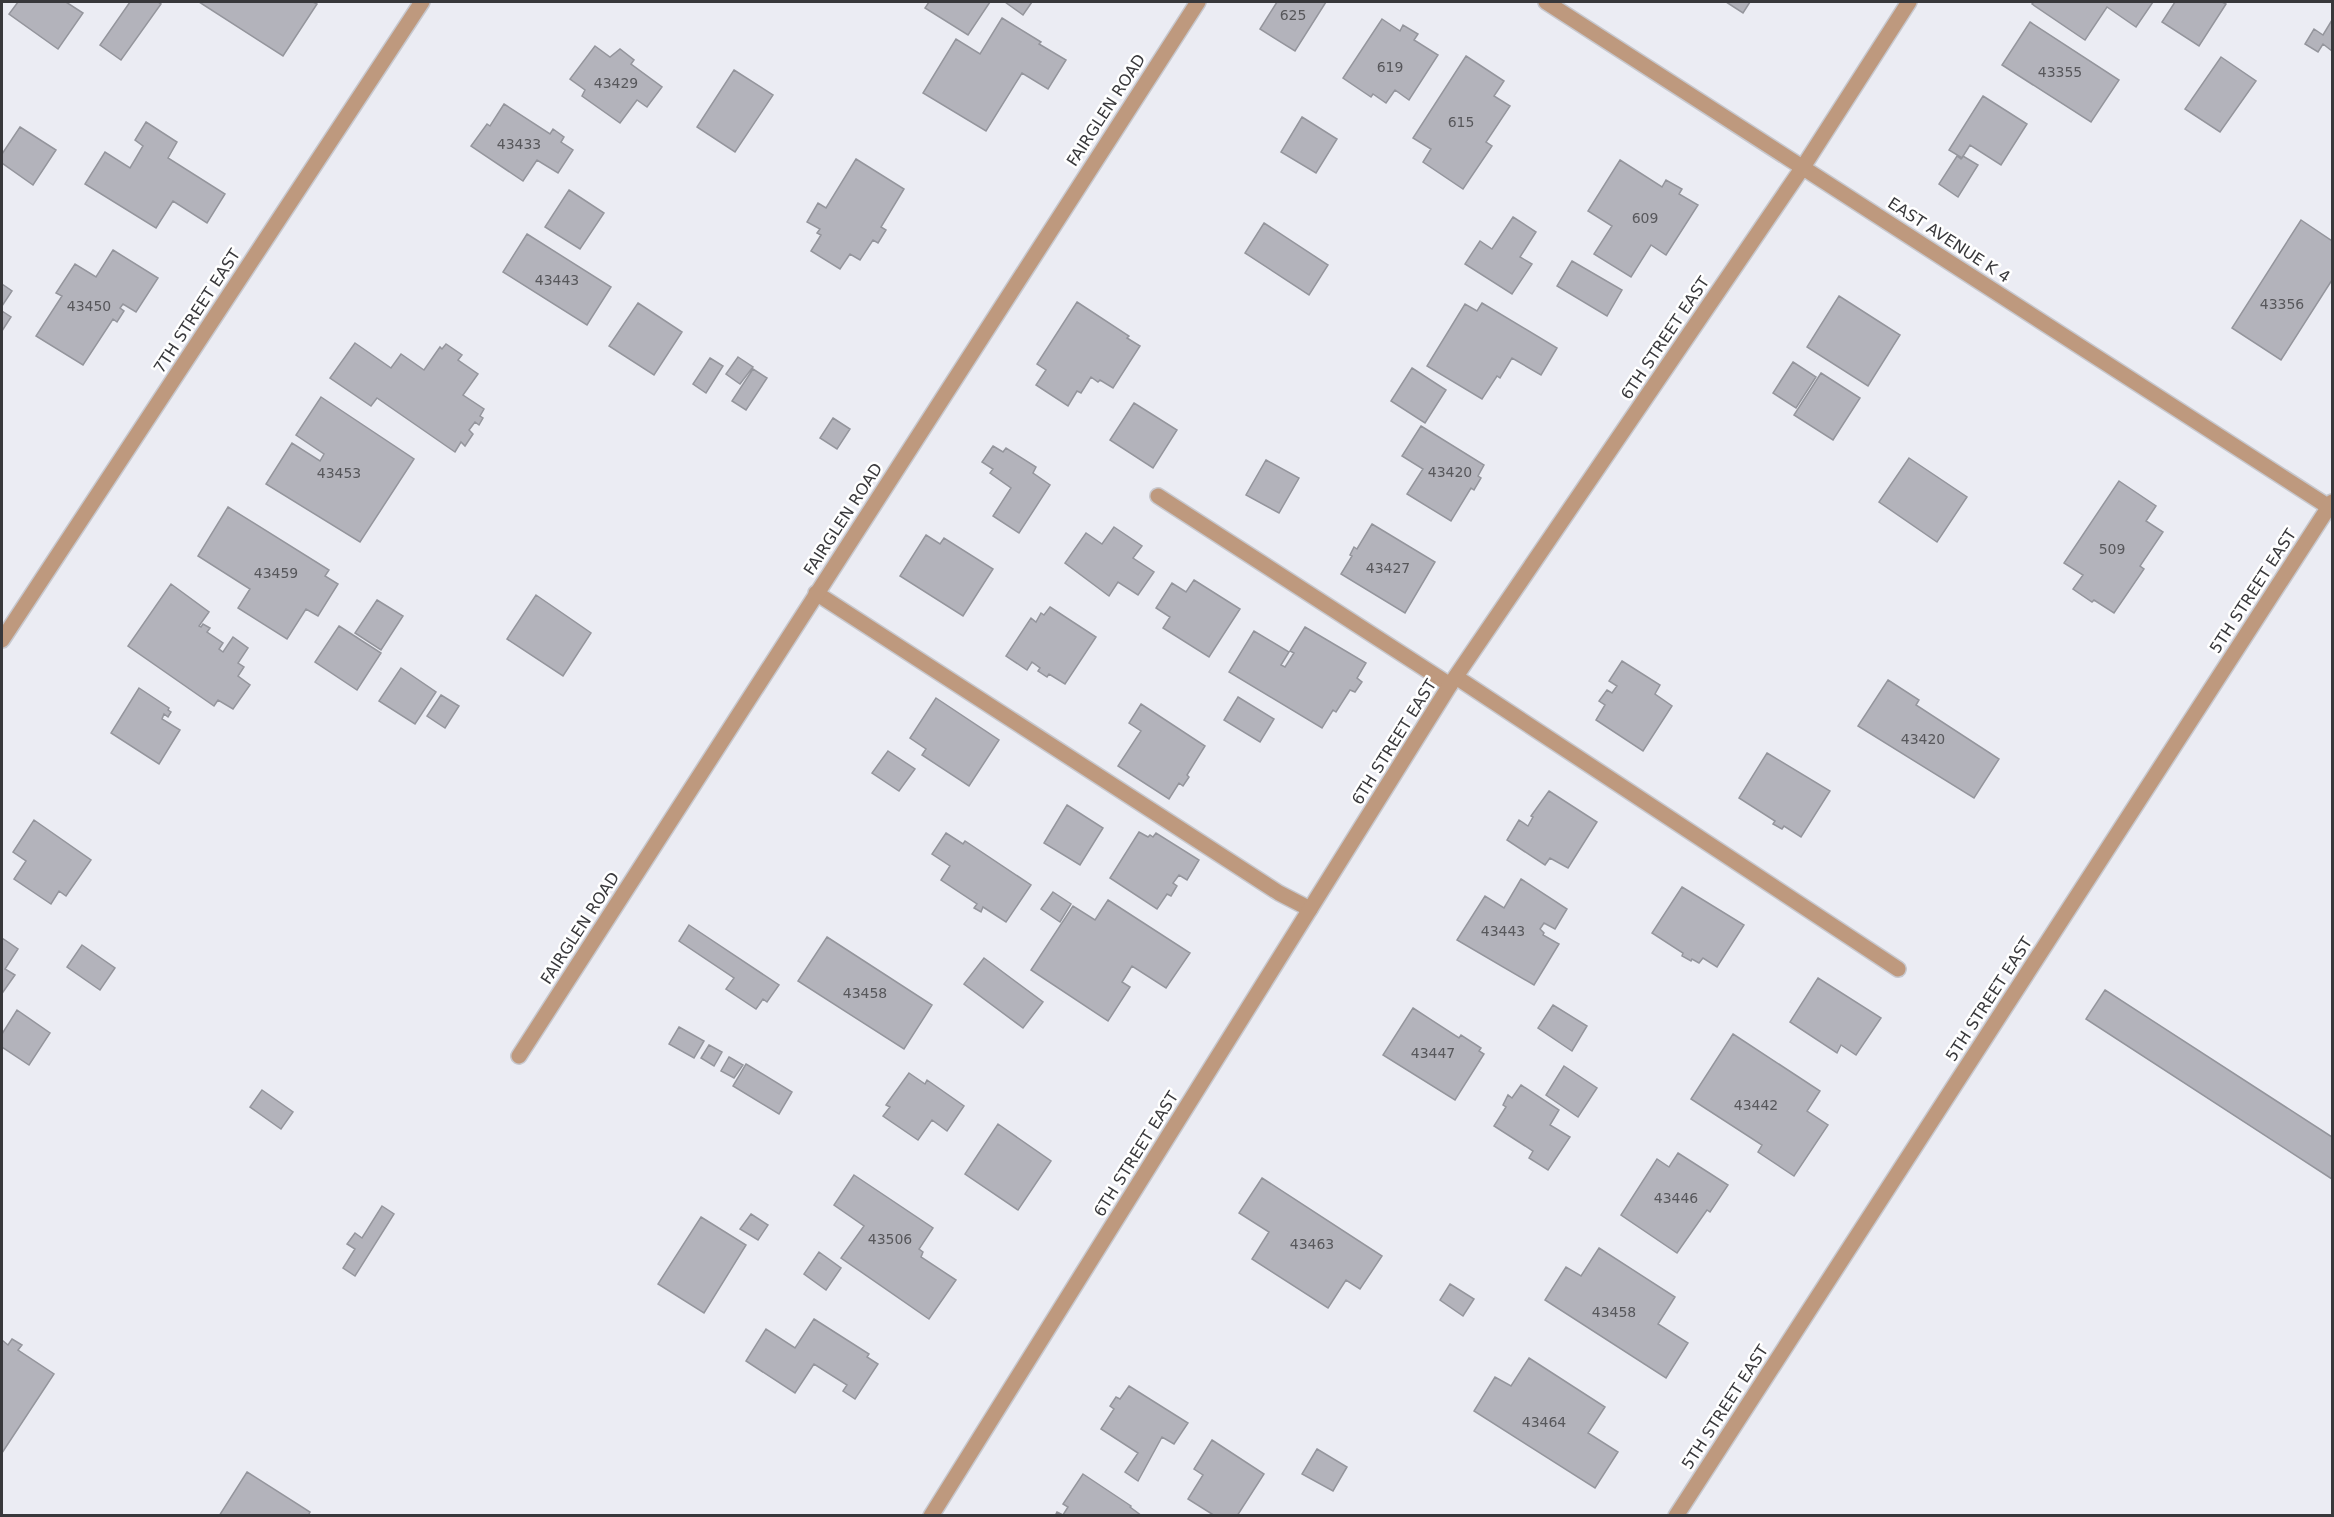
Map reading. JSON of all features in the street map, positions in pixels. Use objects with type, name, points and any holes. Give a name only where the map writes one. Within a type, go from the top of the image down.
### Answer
[{"type":"street","name":"7TH STREET EAST","points":[[2,640],[422,2]]},
{"type":"street","name":"FAIRGLEN ROAD","points":[[519,1056],[1198,2]]},
{"type":"street","name":"EAST AVENUE K 4","points":[[1546,2],[2331,506]]},
{"type":"street","name":"6TH STREET EAST","points":[[931,1515],[1454,681],[1803,167],[1909,2]]},
{"type":"street","points":[[1158,496],[1454,681],[1898,969]]},
{"type":"street","name":"5TH STREET EAST","points":[[1676,1515],[2331,506]]},
{"type":"street","points":[[816,593],[1280,893],[1310,909]]},
{"type":"building","points":[[18,2],[66,2],[83,13],[58,49],[9,14]]},
{"type":"building","points":[[130,2],[158,2],[161,4],[121,60],[100,45]]},
{"type":"building","points":[[199,2],[313,2],[317,4],[283,56]]},
{"type":"building","points":[[929,2],[990,2],[968,35],[925,8]]},
{"type":"building","points":[[1005,2],[1032,2],[1023,15]]},
{"type":"building","points":[[1277,2],[1326,2],[1295,51],[1260,29]]},
{"type":"building","points":[[1726,2],[1750,2],[1743,13]]},
{"type":"building","points":[[2034,2],[2153,2],[2136,27],[2107,7],[2085,40],[2032,4]]},
{"type":"building","points":[[2175,2],[2222,2],[2226,4],[2199,46],[2162,22]]},
{"type":"building","points":[[1002,18],[1066,60],[1048,89],[1022,73],[986,131],[923,93],[956,39],[980,54]]},
{"type":"building","points":[[1382,19],[1400,31],[1403,25],[1418,34],[1414,40],[1438,55],[1409,100],[1395,90],[1386,103],[1373,94],[1371,97],[1343,78]]},
{"type":"building","points":[[2332,20],[2332,51],[2323,44],[2318,52],[2305,44],[2314,29],[2323,35]]},
{"type":"building","points":[[2030,22],[2119,80],[2091,122],[2002,65]]},
{"type":"building","points":[[595,46],[610,57],[620,49],[634,60],[631,64],[662,87],[647,107],[637,100],[620,123],[582,96],[585,90],[570,79]]},
{"type":"building","points":[[1466,56],[1504,81],[1494,96],[1510,106],[1486,142],[1492,146],[1463,189],[1423,162],[1431,149],[1413,138]]},
{"type":"building","points":[[2221,57],[2256,81],[2220,132],[2185,109]]},
{"type":"building","points":[[734,70],[773,95],[735,152],[697,127]]},
{"type":"building","points":[[1983,96],[2027,124],[2001,165],[1970,145],[1962,158],[1949,150]]},
{"type":"building","points":[[504,104],[550,134],[553,129],[564,137],[561,142],[573,150],[558,173],[537,160],[523,181],[471,146],[487,124],[490,126]]},
{"type":"building","points":[[1302,117],[1337,139],[1316,173],[1281,152]]},
{"type":"building","points":[[146,122],[177,142],[168,158],[225,194],[207,223],[173,201],[156,228],[85,184],[105,152],[130,168],[143,146],[135,140]]},
{"type":"building","points":[[20,127],[56,150],[33,185],[2,163],[2,154]]},
{"type":"building","points":[[1957,156],[1961,159],[1963,156],[1978,165],[1958,197],[1939,184]]},
{"type":"building","points":[[856,159],[904,189],[881,227],[886,230],[878,243],[873,240],[860,260],[850,254],[840,269],[811,251],[821,235],[817,233],[820,229],[807,222],[818,203],[826,208]]},
{"type":"building","points":[[1620,160],[1662,187],[1666,180],[1682,189],[1679,194],[1698,205],[1666,255],[1651,245],[1631,277],[1594,254],[1612,226],[1588,211]]},
{"type":"building","points":[[569,190],[604,213],[580,249],[545,227]]},
{"type":"building","points":[[1513,217],[1536,232],[1520,257],[1532,264],[1512,294],[1465,264],[1480,241],[1492,249]]},
{"type":"building","points":[[2301,220],[2332,241],[2332,280],[2281,360],[2232,328]]},
{"type":"building","points":[[1264,223],[1328,265],[1309,295],[1245,253]]},
{"type":"building","points":[[527,234],[611,287],[587,325],[503,272]]},
{"type":"building","points":[[113,250],[158,278],[136,312],[123,304],[120,308],[124,311],[117,322],[113,319],[83,365],[36,336],[62,296],[56,293],[75,264],[96,277]]},
{"type":"building","points":[[1572,261],[1622,290],[1607,316],[1557,286]]},
{"type":"building","points":[[2,284],[12,291],[2,306]]},
{"type":"building","points":[[1839,296],[1900,335],[1868,386],[1807,347]]},
{"type":"building","points":[[1077,302],[1129,336],[1127,338],[1140,346],[1113,388],[1091,377],[1081,393],[1077,391],[1068,406],[1036,385],[1046,370],[1037,364]]},
{"type":"building","points":[[638,303],[682,332],[654,375],[609,346]]},
{"type":"building","points":[[1482,303],[1557,348],[1541,375],[1512,358],[1500,378],[1497,376],[1482,399],[1427,366],[1465,304],[1477,311]]},
{"type":"building","points":[[2,311],[11,317],[2,331]]},
{"type":"building","points":[[355,343],[391,368],[401,354],[424,370],[440,347],[442,349],[446,344],[462,355],[458,360],[478,374],[463,395],[484,409],[479,425],[475,422],[469,430],[473,434],[465,446],[461,442],[455,452],[377,398],[371,406],[330,378]]},
{"type":"building","points":[[738,357],[753,367],[740,384],[726,374]]},
{"type":"building","points":[[710,358],[723,366],[706,393],[693,384]]},
{"type":"building","points":[[1793,362],[1816,377],[1796,408],[1773,393]]},
{"type":"building","points":[[1412,368],[1446,390],[1425,423],[1391,401]]},
{"type":"building","points":[[753,369],[767,378],[746,410],[732,401]]},
{"type":"building","points":[[1821,373],[1860,398],[1833,440],[1794,415]]},
{"type":"building","points":[[321,397],[414,459],[360,542],[266,484],[292,443],[320,461],[324,454],[296,435]]},
{"type":"building","points":[[1134,403],[1177,430],[1153,468],[1110,440]]},
{"type":"building","points":[[833,418],[850,429],[837,449],[820,438]]},
{"type":"building","points":[[1421,426],[1484,465],[1478,476],[1481,478],[1474,490],[1471,488],[1451,521],[1407,494],[1423,469],[1402,456]]},
{"type":"building","points":[[993,446],[1003,452],[1006,448],[1036,467],[1033,473],[1050,485],[1019,533],[993,516],[1011,488],[990,473],[993,469],[982,462]]},
{"type":"building","points":[[1909,458],[1967,497],[1937,542],[1879,502]]},
{"type":"building","points":[[1266,460],[1299,478],[1279,513],[1246,495]]},
{"type":"building","points":[[2119,481],[2156,506],[2146,521],[2163,532],[2140,566],[2144,569],[2114,613],[2073,589],[2083,575],[2064,563]]},
{"type":"building","points":[[228,507],[329,570],[325,576],[338,584],[318,616],[306,609],[287,639],[238,608],[250,589],[198,556]]},
{"type":"building","points":[[1372,524],[1435,562],[1405,613],[1341,574],[1352,556],[1350,555],[1354,547],[1357,549]]},
{"type":"building","points":[[1114,527],[1142,546],[1133,558],[1154,572],[1138,595],[1118,582],[1109,596],[1065,563],[1086,533],[1102,544]]},
{"type":"building","points":[[926,535],[940,544],[944,538],[993,569],[963,616],[900,576]]},
{"type":"building","points":[[1194,580],[1240,609],[1209,657],[1163,628],[1170,617],[1156,608],[1172,583],[1186,592]]},
{"type":"building","points":[[171,584],[209,612],[199,626],[203,624],[210,628],[207,632],[223,643],[219,649],[223,652],[233,637],[248,648],[238,663],[244,667],[238,676],[250,685],[233,709],[218,700],[214,706],[128,646]]},
{"type":"building","points":[[536,595],[591,633],[563,676],[507,639]]},
{"type":"building","points":[[377,600],[403,616],[381,650],[355,633]]},
{"type":"building","points":[[1050,607],[1096,637],[1065,684],[1049,674],[1047,677],[1038,671],[1040,668],[1032,662],[1027,670],[1006,656],[1031,618],[1036,622],[1041,613],[1044,615]]},
{"type":"building","points":[[339,626],[381,653],[357,690],[315,662]]},
{"type":"building","points":[[1305,627],[1366,663],[1357,678],[1362,682],[1355,692],[1350,690],[1336,712],[1333,710],[1322,728],[1229,672],[1254,631],[1289,652],[1281,665],[1285,667],[1294,653],[1290,651]]},
{"type":"building","points":[[1622,661],[1660,685],[1655,694],[1672,706],[1643,751],[1596,720],[1605,705],[1599,701],[1607,690],[1612,693],[1617,686],[1609,681]]},
{"type":"building","points":[[401,668],[436,692],[415,724],[379,701]]},
{"type":"building","points":[[1888,680],[1919,700],[1916,705],[1999,759],[1974,798],[1858,726]]},
{"type":"building","points":[[139,688],[169,708],[171,712],[168,717],[164,714],[162,719],[180,730],[159,764],[111,733]]},
{"type":"building","points":[[441,695],[459,706],[445,728],[427,716]]},
{"type":"building","points":[[1238,697],[1274,719],[1260,742],[1224,720]]},
{"type":"building","points":[[936,698],[999,740],[969,786],[922,755],[926,749],[910,738]]},
{"type":"building","points":[[1141,704],[1205,746],[1183,786],[1179,783],[1169,799],[1118,766],[1141,731],[1129,723]]},
{"type":"building","points":[[888,751],[915,769],[899,791],[872,773]]},
{"type":"building","points":[[1767,753],[1830,791],[1801,837],[1784,826],[1782,829],[1773,824],[1775,821],[1739,798]]},
{"type":"building","points":[[1549,791],[1597,822],[1568,868],[1550,858],[1545,865],[1507,840],[1519,820],[1528,826],[1533,817],[1531,816]]},
{"type":"building","points":[[1067,805],[1103,828],[1080,865],[1044,843]]},
{"type":"building","points":[[34,820],[91,860],[66,896],[59,891],[51,904],[14,879],[26,861],[13,852]]},
{"type":"building","points":[[1139,832],[1148,837],[1150,835],[1153,837],[1156,833],[1199,860],[1187,880],[1179,875],[1173,883],[1177,886],[1171,896],[1167,894],[1157,909],[1110,878]]},
{"type":"building","points":[[946,833],[963,844],[965,841],[1031,885],[1006,922],[983,907],[981,912],[974,908],[977,904],[941,880],[950,866],[932,854]]},
{"type":"building","points":[[1521,879],[1567,909],[1555,929],[1544,923],[1540,929],[1543,935],[1559,944],[1534,985],[1457,940],[1485,896],[1504,908]]},
{"type":"building","points":[[1682,887],[1744,925],[1717,967],[1703,958],[1699,963],[1692,959],[1691,961],[1682,956],[1683,953],[1652,933]]},
{"type":"building","points":[[1053,892],[1071,904],[1060,922],[1041,909]]},
{"type":"building","points":[[1108,900],[1190,953],[1166,988],[1132,966],[1122,982],[1130,987],[1108,1021],[1031,970],[1073,906],[1095,920]]},
{"type":"building","points":[[689,925],[779,985],[767,1002],[763,999],[756,1009],[726,989],[734,978],[679,941]]},
{"type":"building","points":[[827,937],[932,1005],[904,1049],[798,981]]},
{"type":"building","points":[[2,938],[18,949],[5,969],[15,975],[3,992],[2,991]]},
{"type":"building","points":[[82,945],[115,968],[100,990],[67,967]]},
{"type":"building","points":[[984,958],[1043,1002],[1023,1028],[964,984]]},
{"type":"building","points":[[1818,978],[1881,1018],[1856,1055],[1841,1045],[1837,1053],[1790,1022]]},
{"type":"building","points":[[2105,990],[2332,1137],[2332,1179],[2086,1019]]},
{"type":"building","points":[[1553,1005],[1587,1026],[1572,1051],[1538,1028]]},
{"type":"building","points":[[1413,1008],[1459,1038],[1461,1035],[1481,1048],[1479,1051],[1484,1054],[1455,1100],[1383,1055]]},
{"type":"building","points":[[17,1010],[50,1033],[29,1065],[2,1047],[2,1034]]},
{"type":"building","points":[[679,1027],[704,1041],[694,1058],[669,1044]]},
{"type":"building","points":[[1733,1034],[1820,1091],[1807,1111],[1828,1125],[1794,1176],[1758,1152],[1762,1145],[1691,1099]]},
{"type":"building","points":[[709,1045],[722,1052],[714,1066],[701,1058]]},
{"type":"building","points":[[729,1057],[743,1065],[734,1078],[721,1071]]},
{"type":"building","points":[[746,1064],[792,1092],[779,1114],[733,1086]]},
{"type":"building","points":[[1564,1066],[1597,1088],[1578,1117],[1546,1095]]},
{"type":"building","points":[[909,1073],[925,1084],[927,1080],[964,1106],[947,1131],[932,1120],[918,1140],[883,1116],[890,1107],[886,1105]]},
{"type":"building","points":[[1521,1085],[1559,1110],[1550,1125],[1570,1137],[1548,1170],[1529,1158],[1533,1151],[1494,1126],[1506,1107],[1503,1105],[1508,1095],[1512,1098]]},
{"type":"building","points":[[262,1090],[293,1112],[281,1129],[250,1107]]},
{"type":"building","points":[[998,1124],[1051,1161],[1018,1210],[965,1174]]},
{"type":"building","points":[[1678,1153],[1728,1185],[1677,1253],[1621,1215],[1657,1159],[1669,1167]]},
{"type":"building","points":[[854,1175],[933,1228],[919,1249],[923,1252],[921,1257],[956,1280],[929,1319],[841,1258],[864,1226],[834,1205]]},
{"type":"building","points":[[1262,1178],[1382,1256],[1360,1289],[1346,1280],[1328,1308],[1252,1259],[1269,1232],[1239,1213]]},
{"type":"building","points":[[382,1206],[394,1214],[355,1276],[343,1268],[355,1249],[347,1244],[355,1233],[362,1238]]},
{"type":"building","points":[[751,1214],[768,1225],[758,1240],[740,1229]]},
{"type":"building","points":[[701,1217],[746,1245],[704,1313],[658,1284]]},
{"type":"building","points":[[1599,1248],[1675,1297],[1658,1324],[1688,1343],[1666,1378],[1545,1300],[1566,1267],[1581,1276]]},
{"type":"building","points":[[819,1252],[841,1268],[826,1290],[804,1274]]},
{"type":"building","points":[[1450,1284],[1474,1299],[1463,1316],[1440,1300]]},
{"type":"building","points":[[814,1319],[869,1354],[867,1357],[878,1364],[855,1399],[843,1391],[847,1385],[814,1364],[795,1393],[746,1361],[766,1329],[795,1348]]},
{"type":"building","points":[[12,1339],[22,1345],[18,1350],[54,1374],[2,1453],[2,1340],[8,1345]]},
{"type":"building","points":[[1529,1358],[1605,1407],[1588,1433],[1618,1452],[1595,1488],[1474,1411],[1495,1377],[1511,1386]]},
{"type":"building","points":[[1129,1386],[1188,1423],[1174,1444],[1162,1437],[1138,1481],[1125,1472],[1138,1453],[1101,1429],[1114,1409],[1110,1406],[1116,1397],[1120,1399]]},
{"type":"building","points":[[1212,1440],[1264,1474],[1237,1516],[1215,1516],[1188,1499],[1203,1475],[1194,1469]]},
{"type":"building","points":[[1317,1449],[1347,1467],[1333,1491],[1302,1474]]},
{"type":"building","points":[[247,1472],[310,1512],[308,1516],[219,1516]]},
{"type":"building","points":[[1083,1474],[1142,1516],[1055,1516],[1057,1512],[1063,1515],[1068,1507],[1063,1504]]}]
